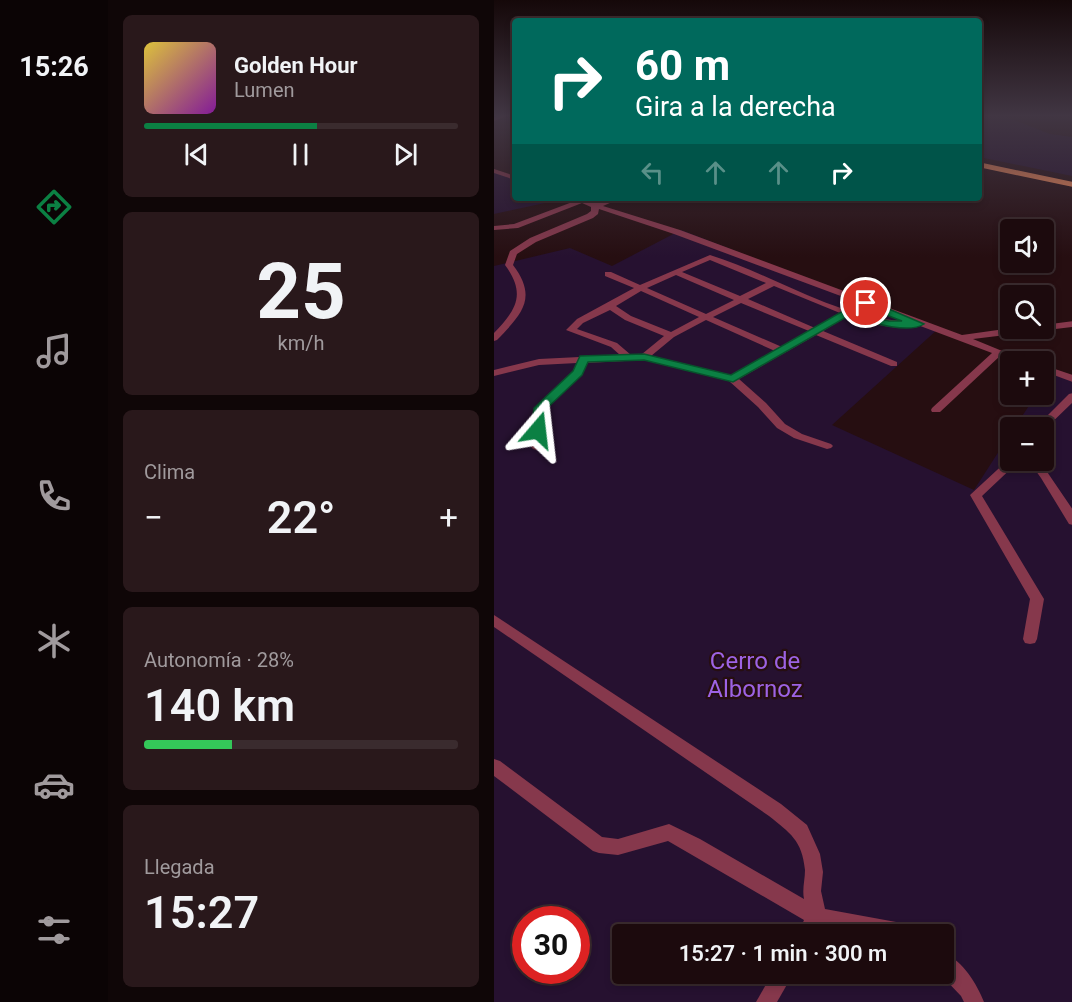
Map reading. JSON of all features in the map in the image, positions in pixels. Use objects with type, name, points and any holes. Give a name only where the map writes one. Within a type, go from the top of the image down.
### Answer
[{"type":"main road","points":[[996,163],[1073,179]]},
{"type":"main road","points":[[982,165],[1073,185]]},
{"type":"street","points":[[496,172],[512,169]]},
{"type":"street","points":[[496,172],[512,177]]},
{"type":"street","points":[[494,228],[515,226],[582,201],[677,232],[998,352],[936,410]]},
{"type":"street","points":[[595,206],[609,201]]},
{"type":"street","points":[[494,338],[516,315],[523,298],[517,273],[509,265],[513,253],[533,240],[590,216],[595,212],[595,206]]},
{"type":"street","points":[[628,357],[614,345],[571,330],[580,321],[642,287],[710,257],[847,313],[888,324],[919,324]]},
{"type":"street","points":[[675,272],[813,332],[894,364]]},
{"type":"street","points":[[608,274],[781,350]]},
{"type":"street","points":[[644,357],[671,335],[773,283]]},
{"type":"street","points":[[610,306],[628,318],[671,335]]},
{"type":"street","points":[[733,379],[847,313]]},
{"type":"street","points":[[1054,327],[1073,324]]},
{"type":"street","points":[[959,339],[1000,333]]},
{"type":"street","points":[[494,374],[539,362],[644,357],[733,379],[781,426],[798,436],[827,446]]},
{"type":"street","points":[[537,447],[540,408],[578,372],[583,359]]},
{"type":"street","points":[[1054,372],[1073,379]]},
{"type":"street","points":[[1051,417],[1073,396]]},
{"type":"street","points":[[1003,471],[976,495],[1037,599],[1030,639]]},
{"type":"street","points":[[1041,471],[1073,521]]},
{"type":"street","points":[[494,620],[775,810],[801,831],[811,854],[814,872],[812,891],[817,917],[813,924]]},
{"type":"street","points":[[494,766],[599,845],[618,848],[669,832],[817,917],[858,924]]},
{"type":"street","points":[[954,974],[968,989],[974,1002]]},
{"type":"street","points":[[766,1002],[777,984]]},
{"type":"green space","points":[[1007,163],[1072,163],[1072,176]]},
{"type":"green space","points":[[494,170],[512,177],[512,201],[554,201],[494,214]]},
{"type":"green space","name":"Cerro de Albornoz","points":[[681,230],[938,329],[832,425],[974,490],[1000,450],[1000,471],[1054,471],[1054,417],[1022,417],[1029,405],[1054,405],[1054,371],[1072,377],[1072,1002],[494,1002],[494,266],[570,248],[612,266]]},
{"type":"route","points":[[538,430],[540,408],[578,372],[583,359],[644,357],[733,379],[847,313],[888,324],[919,324],[866,303]]}]
